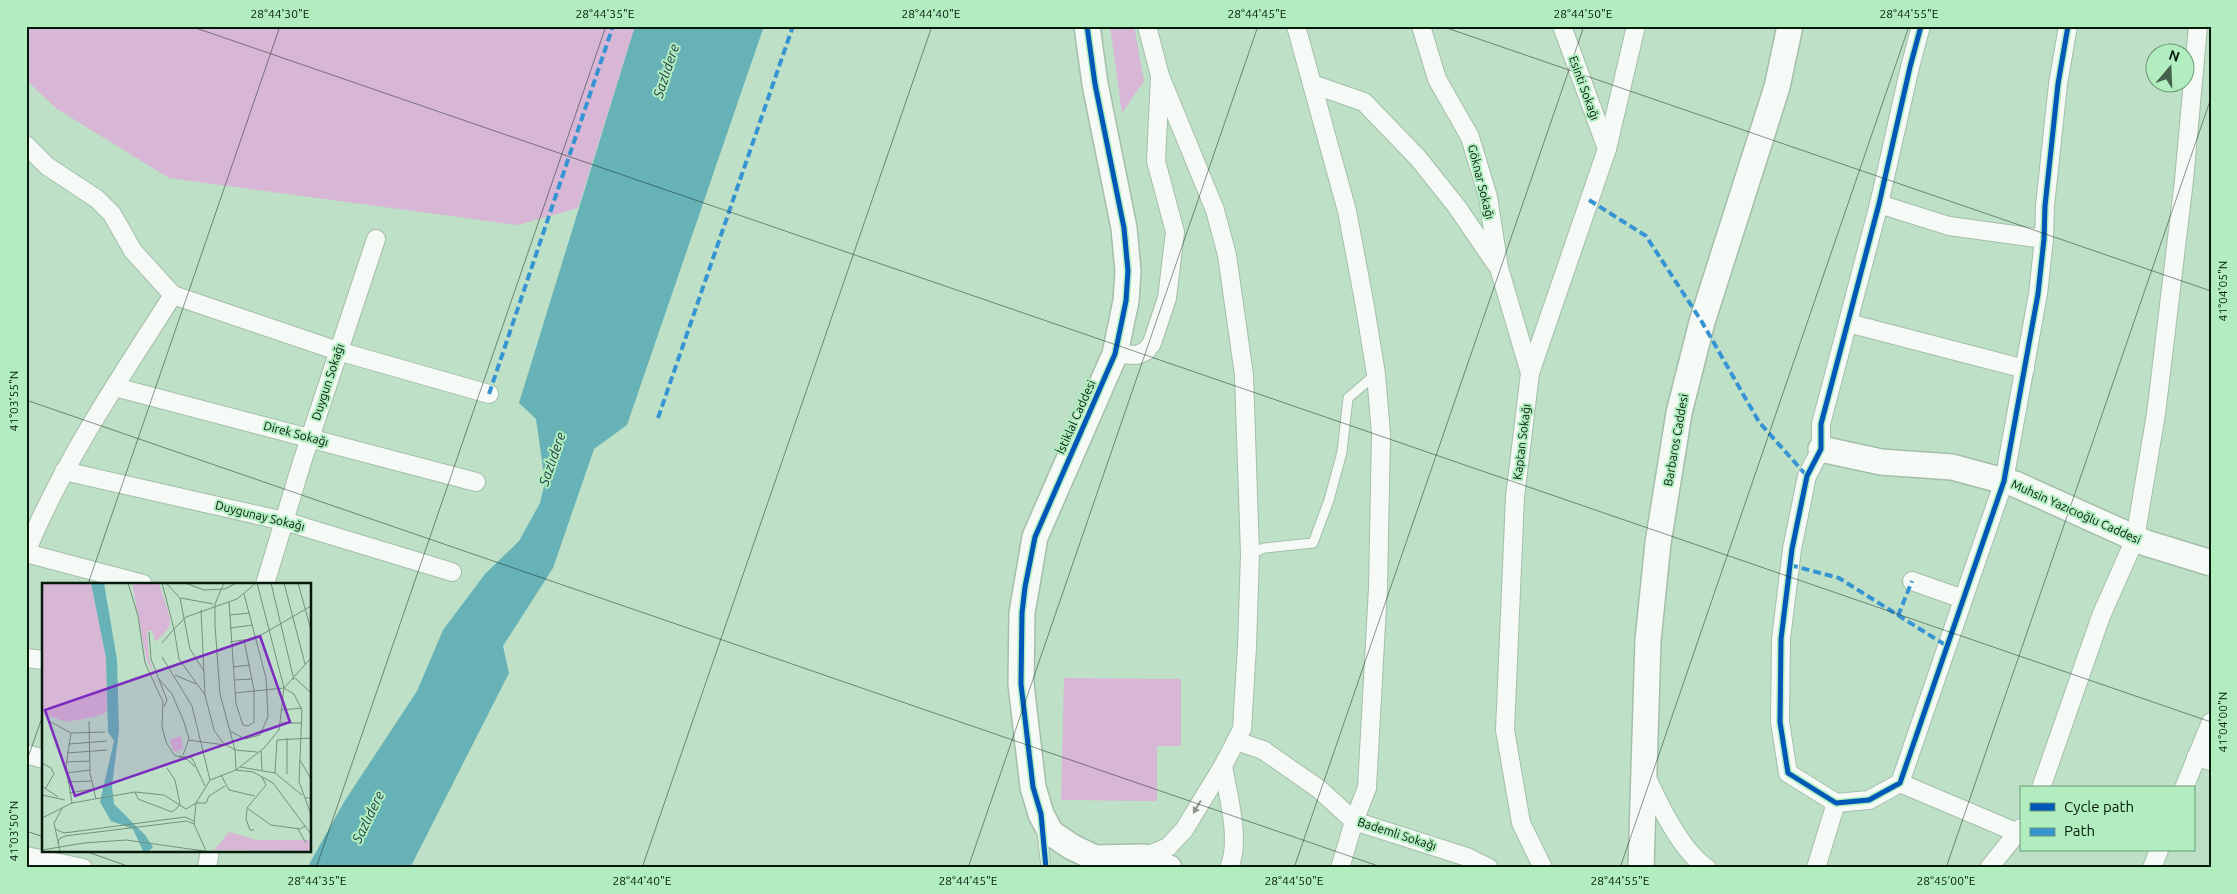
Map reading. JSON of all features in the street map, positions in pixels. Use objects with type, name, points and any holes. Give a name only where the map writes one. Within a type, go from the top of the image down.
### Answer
[{"type":"street","name":"İstiklal Caddesi","points":[[1087,26],[1095,84],[1124,228],[1128,271],[1126,301],[1116,354],[1035,537],[1025,586],[1022,613],[1021,684],[1034,788],[1041,814],[1051,833],[1100,863],[1136,862],[1170,868]]},
{"type":"street","points":[[1136,862],[1168,846],[1184,830],[1223,766],[1242,729],[1250,554],[1244,375],[1228,255],[1215,210],[1160,76],[1147,26]]},
{"type":"street","points":[[1296,26],[1347,212],[1376,374],[1381,434],[1378,588],[1368,788],[1354,821],[1340,868]]},
{"type":"street","name":"Göknar Sokağı","points":[[1422,26],[1437,79],[1470,137],[1488,197],[1499,268],[1530,373]]},
{"type":"street","name":"Esinti Sokağı","points":[[1562,26],[1607,149]]},
{"type":"street","name":"Kaptan Sokağı","points":[[1543,868],[1521,823],[1505,730],[1515,497],[1530,373],[1607,149],[1636,26]]},
{"type":"street","name":"Barbaros Caddesi","points":[[1641,868],[1648,640],[1658,543],[1679,413],[1702,322],[1777,87],[1790,26]]},
{"type":"street","points":[[1921,26],[1879,204],[1821,424],[1821,449],[1807,476],[1792,549],[1781,639],[1780,722],[1788,773],[1836,803],[1869,800],[1900,783],[2004,481],[2038,294],[2044,239],[2044,206],[2058,84],[2068,26]]},
{"type":"street","points":[[2042,786],[2101,616],[2135,539],[2156,414],[2184,180],[2198,26]]},
{"type":"street","points":[[1116,354],[1137,355],[1146,351],[1152,343],[1167,298],[1175,232],[1156,160],[1160,76]]},
{"type":"street","points":[[1312,84],[1364,102],[1418,158],[1457,207],[1499,268]]},
{"type":"street","points":[[26,145],[47,166],[96,200],[112,214],[134,251],[173,295],[338,352],[490,394]]},
{"type":"street","points":[[1879,204],[1949,226],[2044,239]]},
{"type":"street","name":"Duygun Sokağı","points":[[265,583],[310,437],[376,239]]},
{"type":"street","points":[[139,583],[26,553],[42,515],[78,445],[173,295]]},
{"type":"street","points":[[1848,323],[2025,370]]},
{"type":"street","name":"Direk Sokağı","points":[[115,387],[476,482]]},
{"type":"street","name":"Muhsin Yazıcıoğlu Caddesi","points":[[1821,449],[1881,462],[1952,467],[2015,484],[2135,539],[2211,563]]},
{"type":"street","name":"Duygunay Sokağı","points":[[64,471],[284,521],[452,572]]},
{"type":"street","points":[[1912,581],[1963,599]]},
{"type":"street","points":[[26,658],[42,660]]},
{"type":"street","points":[[2185,786],[2203,759],[2211,722]]},
{"type":"street","name":"Bademli Sokağı","points":[[1236,741],[1263,750],[1319,788],[1354,821],[1467,857],[1490,868]]},
{"type":"street","points":[[26,754],[42,758]]},
{"type":"street","points":[[1223,766],[1234,846],[1229,868]]},
{"type":"street","points":[[1644,771],[1665,816],[1699,862],[1707,868]]},
{"type":"street","points":[[1900,783],[2019,831],[1989,868]]},
{"type":"street","points":[[1816,868],[1836,803]]},
{"type":"street","points":[[207,868],[210,852]]},
{"type":"street","points":[[2152,868],[2158,852]]},
{"type":"street","points":[[26,856],[83,868]]},
{"type":"lane","points":[[1250,554],[1264,548],[1313,543],[1329,500],[1342,452],[1348,398],[1376,374]]},
{"type":"lane","points":[[1041,814],[1046,868]]},
{"type":"shaded area","points":[[26,26],[635,26],[578,208],[518,225],[169,178],[57,109],[26,80]]},
{"type":"shaded area","points":[[1110,26],[1134,26],[1144,81],[1122,113]]},
{"type":"shaded area","points":[[1064,678],[1181,679],[1181,746],[1157,746],[1157,801],[1061,800]]},
{"type":"water","name":"Sazlıdere","points":[[635,26],[764,26],[627,425],[594,449],[553,568],[503,646],[509,673],[410,868],[307,868],[344,802],[417,691],[443,630],[485,574],[519,541],[540,503],[545,482],[536,419],[519,403]]},
{"type":"marked path","points":[[489,394],[613,26]]},
{"type":"marked path","points":[[658,418],[793,26]]},
{"type":"marked path","points":[[1589,200],[1646,236],[1702,322],[1759,422],[1807,476]]},
{"type":"marked path","points":[[1790,565],[1839,578],[1947,646]]},
{"type":"marked path","points":[[1898,616],[1912,581]]},
{"type":"cycle path","points":[[1046,868],[1041,814],[1033,787],[1021,684],[1022,613],[1025,587],[1035,537],[1115,354],[1126,301],[1128,271],[1124,228],[1095,84],[1087,26]]},
{"type":"cycle path","points":[[1921,26],[1879,204],[1821,424],[1821,449],[1807,476],[1792,549],[1781,639],[1780,722],[1788,773],[1836,803],[1869,800],[1900,783],[2004,481],[2038,294],[2058,84],[2068,26]]}]
